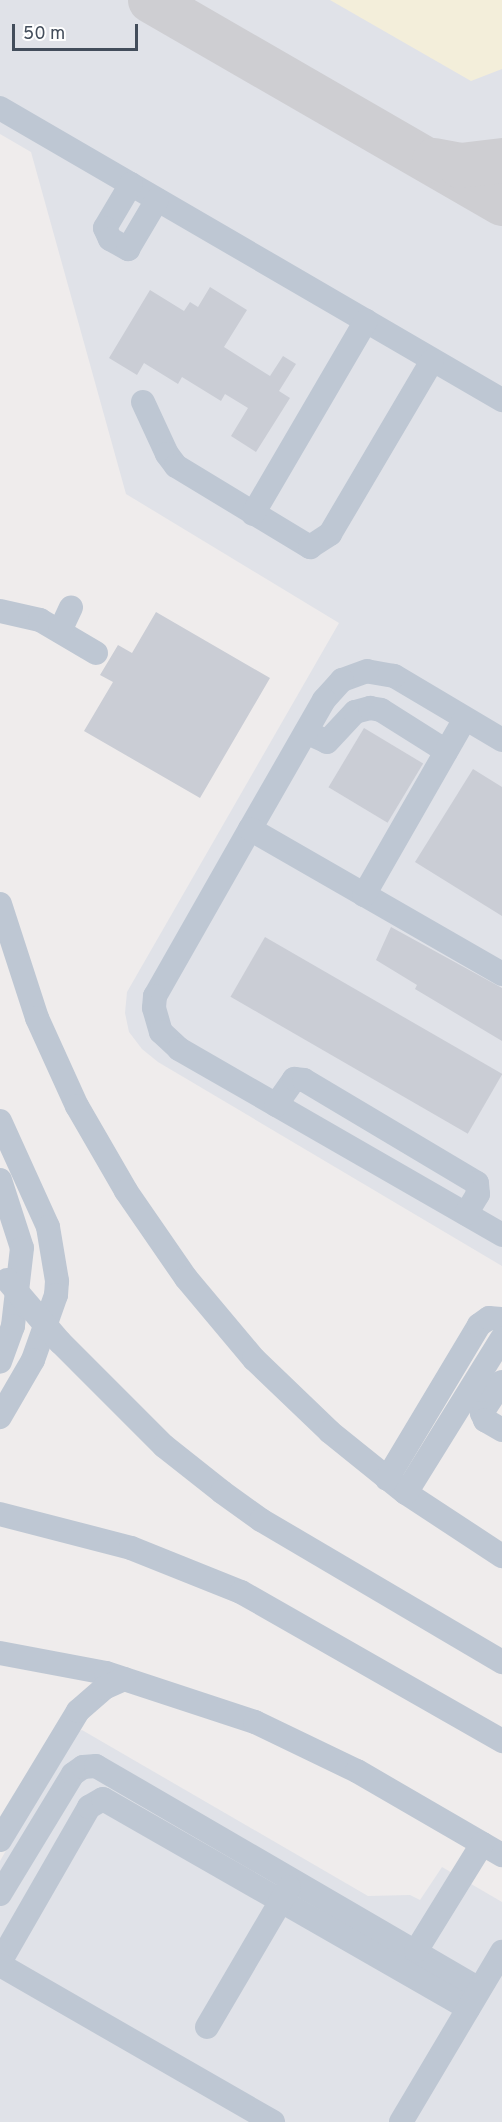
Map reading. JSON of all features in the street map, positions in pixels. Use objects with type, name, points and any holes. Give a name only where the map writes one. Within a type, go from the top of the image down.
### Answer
[{"type":"street","points":[[0,108],[502,400]]},
{"type":"street","points":[[131,184],[105,228],[110,239],[128,249],[157,200]]},
{"type":"street","points":[[253,514],[366,321]]},
{"type":"street","points":[[143,402],[166,454],[176,466],[310,547],[327,539],[432,361]]},
{"type":"street","points":[[60,632],[71,607]]},
{"type":"street","points":[[0,611],[32,617],[96,654]]},
{"type":"street","points":[[502,740],[410,686],[381,672],[354,674],[332,689],[155,996],[153,1008],[158,1027],[169,1042],[502,1235]]},
{"type":"street","points":[[390,716],[410,686]]},
{"type":"street","points":[[306,732],[327,742],[360,710],[375,708],[446,751]]},
{"type":"street","points":[[364,895],[465,719]]},
{"type":"street","points":[[250,829],[502,974]]},
{"type":"street","points":[[0,904],[20,972],[56,1062],[100,1149],[145,1221],[186,1278],[254,1359],[312,1416],[396,1486],[502,1556]]},
{"type":"street","points":[[276,1105],[294,1079],[304,1080],[477,1183],[478,1194],[466,1214]]},
{"type":"street","points":[[0,1121],[48,1227],[57,1281],[56,1295],[33,1360],[0,1417]]},
{"type":"street","points":[[0,1180],[22,1248],[13,1326],[0,1362]]},
{"type":"street","points":[[3,1275],[60,1342],[157,1439],[222,1492],[271,1526],[502,1662]]},
{"type":"street","points":[[396,1486],[479,1325],[489,1318],[502,1319]]},
{"type":"street","points":[[396,1486],[502,1338]]},
{"type":"street","points":[[502,1382],[482,1413],[485,1420],[502,1430]]},
{"type":"street","points":[[0,1514],[131,1548],[241,1592],[502,1741]]},
{"type":"street","points":[[0,1653],[77,1667],[202,1702],[306,1745],[492,1850],[416,1951]]},
{"type":"street","points":[[0,1824],[71,1702],[78,1683],[77,1667]]},
{"type":"street","points":[[0,1840],[78,1710],[104,1688],[124,1679]]},
{"type":"street","points":[[0,1894],[69,1779],[89,1766],[103,1768],[288,1890],[474,1998]]},
{"type":"street","points":[[273,2122],[0,1963],[89,1807],[99,1800],[111,1801],[416,1951],[474,1998]]},
{"type":"street","points":[[207,2027],[288,1890]]},
{"type":"street","points":[[401,2122],[502,1952]]},
{"type":"shaded area","points":[[0,0],[502,0],[502,1266],[158,1062],[142,1049],[129,1032],[125,1013],[127,992],[339,623],[126,494],[31,152],[0,134]]},
{"type":"shaded area","points":[[82,1730],[368,1896],[410,1895],[420,1900],[442,1867],[502,1902],[502,2122],[0,2122],[0,1861],[73,1734]]},
{"type":"sand","points":[[330,0],[502,0],[502,69],[471,81]]},
{"type":"building","points":[[210,287],[247,310],[224,347],[270,376],[283,356],[296,364],[279,391],[290,398],[256,452],[231,436],[248,408],[225,394],[221,401],[182,377],[178,384],[144,363],[137,375],[109,358],[150,290],[184,311],[190,302],[198,307]]},
{"type":"building","points":[[156,612],[270,678],[200,798],[84,731],[113,682],[100,675],[118,645],[132,653]]},
{"type":"building","points":[[364,728],[423,764],[388,823],[328,787]]},
{"type":"building","points":[[473,769],[502,787],[502,916],[415,862]]},
{"type":"building","points":[[391,927],[502,988],[502,1041],[415,989],[417,985],[376,960]]},
{"type":"building","points":[[265,937],[502,1074],[468,1134],[230,997]]},
{"type":"taxiway","points":[[150,0],[502,203]]},
{"type":"taxiway","points":[[434,160],[460,165],[502,160]]}]
